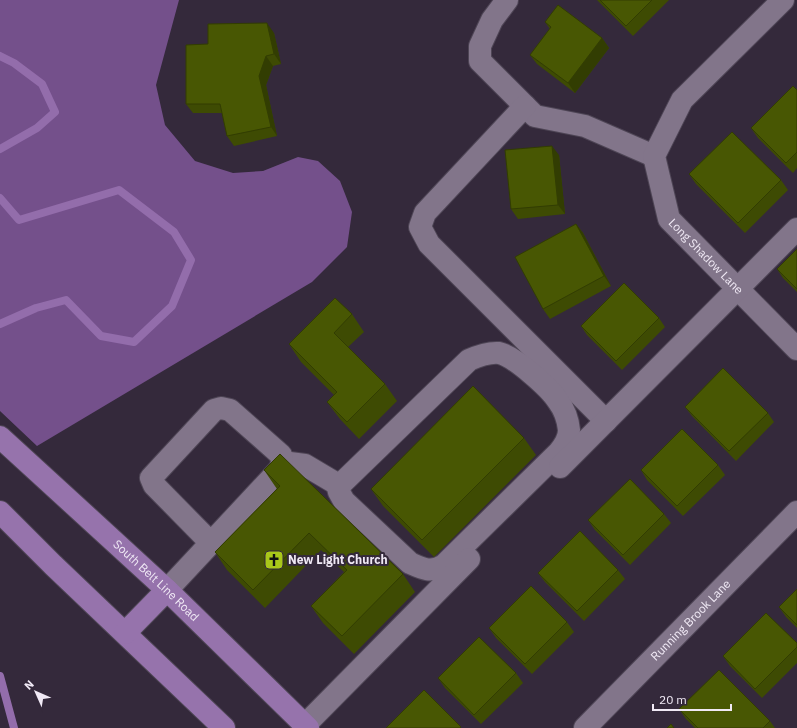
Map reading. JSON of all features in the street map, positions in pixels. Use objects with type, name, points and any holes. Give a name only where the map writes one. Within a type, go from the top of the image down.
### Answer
[{"type":"main road","name":"South Belt Line Road","points":[[0,437],[167,590],[306,726]]},
{"type":"main road","points":[[0,512],[53,565],[224,728]]},
{"type":"main road","points":[[125,634],[167,590]]},
{"type":"street","points":[[507,0],[492,20],[480,46],[480,61],[535,116],[585,126],[654,156],[682,100],[783,0]]},
{"type":"street","points":[[525,106],[425,213],[420,227],[429,244],[606,421]]},
{"type":"street","name":"Long Shadow Lane","points":[[654,156],[669,219],[797,349]]},
{"type":"street","points":[[306,726],[737,288],[797,229]]},
{"type":"street","points":[[282,462],[305,465],[337,484],[344,501],[410,563],[424,569],[436,570],[444,565],[559,452],[566,442],[569,431],[566,415],[558,400],[520,363],[512,358],[498,353],[481,354],[469,360],[342,483],[337,484]]},
{"type":"street","points":[[167,590],[211,543],[280,469],[282,462],[281,455],[230,410],[221,408],[214,410],[151,478],[154,485],[211,543]]},
{"type":"street","name":"Running Brook Lane","points":[[585,728],[797,512]]},
{"type":"shaded area","points":[[0,0],[179,0],[156,85],[165,125],[195,161],[233,173],[263,171],[298,157],[318,161],[340,181],[352,212],[347,247],[312,282],[37,446],[0,411]]},
{"type":"building","points":[[600,0],[652,0],[626,26]]},
{"type":"building","points":[[558,5],[602,38],[568,83],[530,55],[551,27],[545,22]]},
{"type":"building","points":[[267,23],[274,54],[266,56],[259,76],[271,127],[227,136],[220,104],[186,104],[186,45],[208,44],[208,24]]},
{"type":"building","points":[[793,86],[797,90],[797,152],[786,163],[751,128]]},
{"type":"building","points":[[732,132],[781,180],[738,223],[689,174]]},
{"type":"building","points":[[552,146],[558,205],[511,209],[505,150]]},
{"type":"building","points":[[576,224],[604,276],[543,309],[515,257]]},
{"type":"building","points":[[797,249],[797,289],[777,269]]},
{"type":"building","points":[[624,283],[659,318],[616,361],[581,326]]},
{"type":"building","points":[[335,298],[352,314],[334,333],[385,384],[347,422],[327,402],[337,392],[289,344]]},
{"type":"building","points":[[723,368],[768,413],[729,451],[685,407]]},
{"type":"building","points":[[473,386],[524,438],[422,540],[371,489]]},
{"type":"building","points":[[682,429],[718,465],[677,506],[641,470]]},
{"type":"building","name":"New Light Church","points":[[280,454],[403,574],[342,636],[311,606],[347,570],[309,533],[253,590],[215,552],[280,486],[264,470]]},
{"type":"building","points":[[630,479],[664,514],[623,555],[588,520]]},
{"type":"building","points":[[580,531],[618,570],[577,611],[538,573]]},
{"type":"building","points":[[531,586],[567,622],[525,664],[489,628]]},
{"type":"building","points":[[797,589],[797,625],[779,607]]},
{"type":"building","points":[[766,613],[797,643],[797,647],[755,689],[723,656]]},
{"type":"building","points":[[479,637],[516,673],[474,715],[438,678]]},
{"type":"building","points":[[719,670],[770,721],[763,728],[698,728],[679,709]]},
{"type":"building","points":[[424,690],[461,727],[460,728],[386,728]]},
{"type":"building","points":[[671,724],[674,728],[667,728]]},
{"type":"waterway","points":[[0,56],[14,63],[42,84],[55,112],[37,128],[0,149]]},
{"type":"waterway","points":[[0,198],[19,220],[119,190],[174,232],[191,260],[172,306],[134,342],[101,336],[66,300],[36,308],[0,324]]},
{"type":"waterway","points":[[0,676],[14,728]]},
{"type":"place","name":"New Light Church","points":[[274,560]]}]
